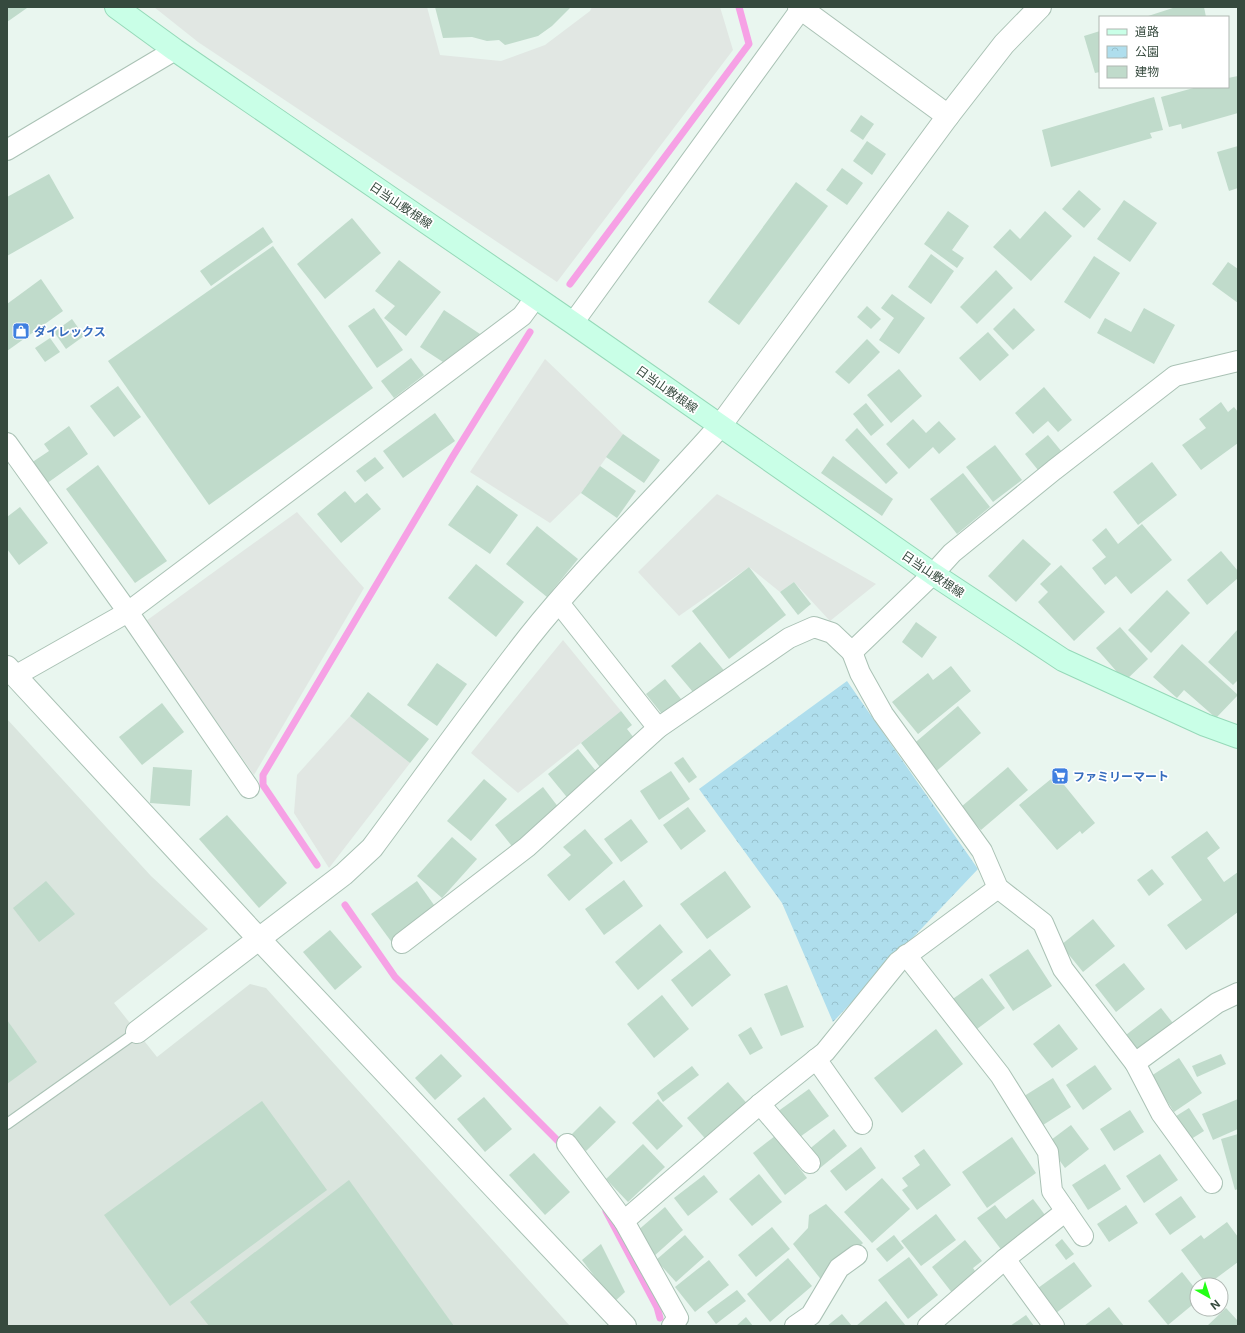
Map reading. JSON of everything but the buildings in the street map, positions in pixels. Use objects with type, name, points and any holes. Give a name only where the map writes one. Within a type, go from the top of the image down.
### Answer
[{"type":"main road","name":"日当山敷根線","points":[[116,7],[175,50],[536,297],[933,574],[1063,660],[1205,725],[1238,737]]},
{"type":"street","points":[[137,1032],[344,874],[372,848],[530,637],[621,532],[693,457],[720,426],[948,116],[1004,44],[1040,7]]},
{"type":"street","points":[[573,323],[800,8],[948,116]]},
{"type":"street","points":[[7,150],[175,50]]},
{"type":"street","points":[[536,297],[522,316],[128,612],[11,672],[259,939],[625,1326]]},
{"type":"street","points":[[852,652],[933,574],[952,553],[1054,470],[1175,376],[1238,361]]},
{"type":"street","points":[[7,443],[128,612],[249,788]]},
{"type":"street","points":[[559,603],[658,728]]},
{"type":"street","points":[[402,943],[527,847],[658,728],[789,638],[814,627],[832,633],[852,652],[860,673],[883,714],[982,850],[998,888],[1043,923],[1063,968],[1135,1063],[1161,1113],[1212,1183]]},
{"type":"street","points":[[624,1221],[760,1104],[825,1052],[898,962],[998,888]]},
{"type":"street","points":[[906,955],[1000,1075],[1048,1152],[1052,1191],[1083,1236]]},
{"type":"street","points":[[1135,1063],[1217,1003],[1238,993]]},
{"type":"street","points":[[816,1059],[862,1124]]},
{"type":"street","points":[[760,1104],[810,1164]]},
{"type":"street","points":[[567,1144],[624,1221],[678,1318],[672,1326]]},
{"type":"street","points":[[928,1326],[1005,1259],[1066,1210]]},
{"type":"street","points":[[795,1326],[811,1315],[839,1268],[857,1255]]},
{"type":"street","points":[[1005,1259],[1054,1326]]},
{"type":"lane","points":[[7,1124],[137,1032]]},
{"type":"shaded area","points":[[154,7],[427,7],[440,55],[501,61],[545,45],[590,11],[592,7],[720,7],[733,50],[557,282],[198,42]]},
{"type":"shaded area","points":[[545,359],[623,434],[581,493],[550,523],[470,472]]},
{"type":"shaded area","points":[[717,494],[876,584],[830,621],[794,582],[780,592],[749,567],[679,616],[638,572]]},
{"type":"shaded area","points":[[297,512],[364,588],[254,775],[146,621]]},
{"type":"shaded area","points":[[563,640],[621,711],[518,793],[471,753]]},
{"type":"shaded area","points":[[350,716],[410,763],[329,868],[294,813],[297,775]]},
{"type":"shaded area","points":[[7,719],[151,876],[208,929],[114,1003],[157,1057],[250,984],[266,988],[570,1326],[7,1326]]},
{"type":"green space","points":[[847,681],[978,869],[833,1022],[782,903],[699,789]]},
{"type":"waterway","points":[[570,284],[749,44],[739,7]]},
{"type":"waterway","points":[[317,865],[263,785],[263,775],[453,456],[530,332]]},
{"type":"waterway","points":[[345,905],[395,977],[564,1147]]},
{"type":"waterway","points":[[606,1211],[657,1307],[660,1318]]},
{"type":"place","name":"ダイレックス","points":[[21,331]]},
{"type":"place","name":"ファミリーマート","points":[[1060,776]]}]
